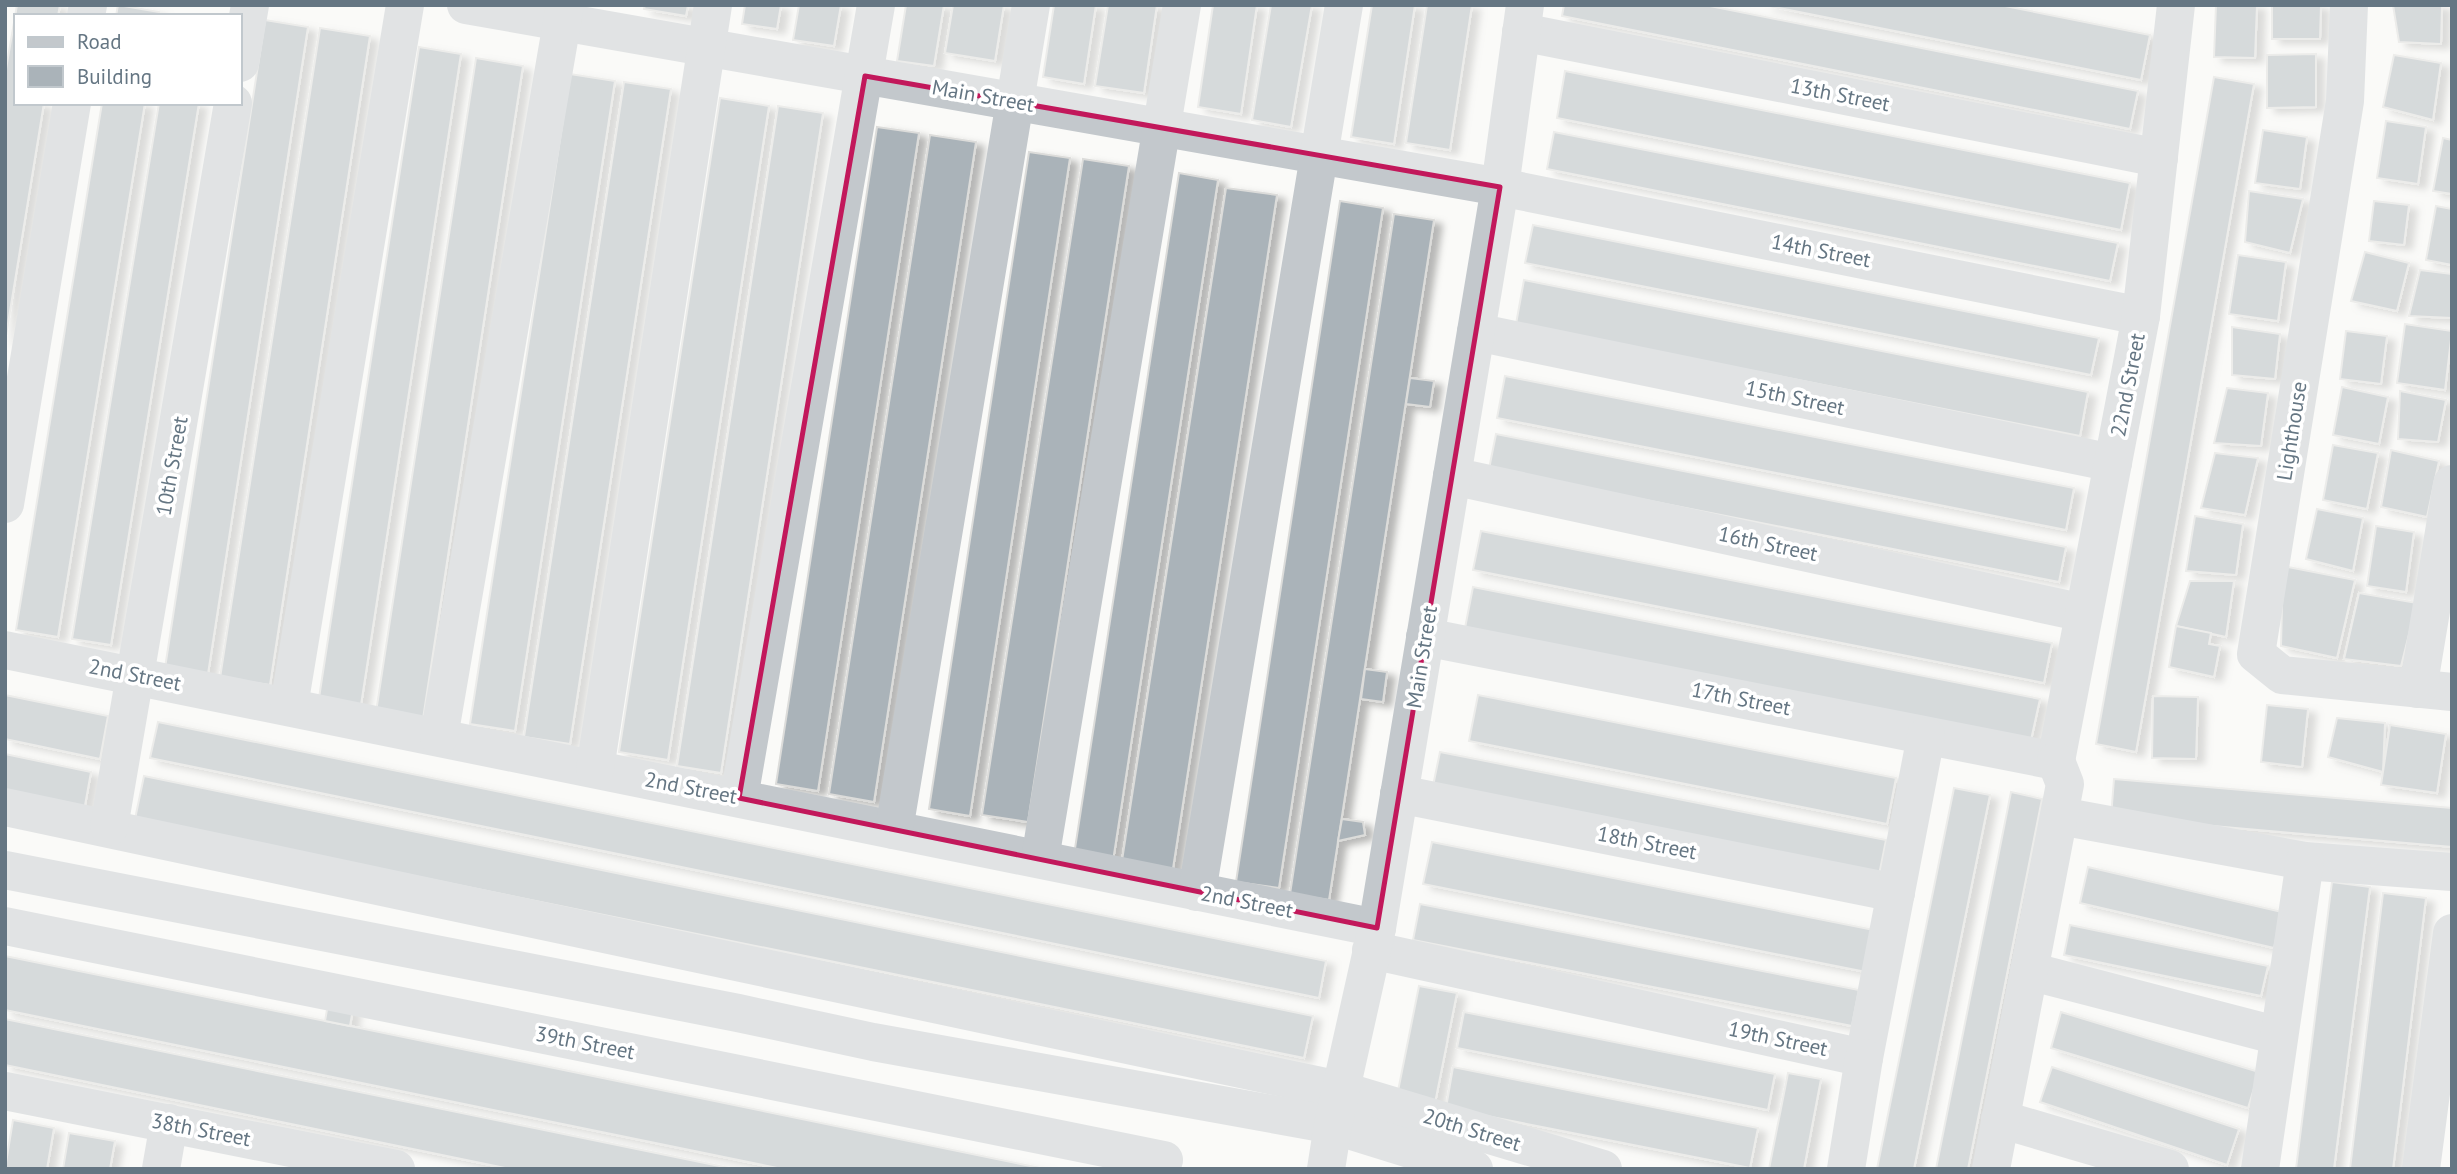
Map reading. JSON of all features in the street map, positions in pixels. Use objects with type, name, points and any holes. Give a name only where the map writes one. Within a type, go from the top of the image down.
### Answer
[{"type":"street","points":[[242,52],[250,5]]},
{"type":"street","points":[[289,706],[405,5]]},
{"type":"street","name":"Main Street","points":[[466,5],[564,14],[706,48],[1500,187]]},
{"type":"street","points":[[595,769],[713,5]]},
{"type":"street","points":[[739,798],[876,5]]},
{"type":"street","points":[[894,830],[1031,5]]},
{"type":"street","points":[[1040,859],[1182,5]]},
{"type":"street","points":[[1197,892],[1345,5]]},
{"type":"street","name":"22nd Street","points":[[2056,761],[2141,316],[2175,5]]},
{"type":"street","name":"Lighthouse","points":[[2349,5],[2345,101],[2256,654],[2282,674],[2435,690]]},
{"type":"street","points":[[439,737],[564,14]]},
{"type":"street","name":"Main Street","points":[[1331,1136],[1374,939],[1500,187],[1523,18]]},
{"type":"street","name":"13th Street","points":[[1523,18],[2159,158]]},
{"type":"street","points":[[5,504],[72,105]]},
{"type":"street","name":"10th Street","points":[[109,827],[233,105]]},
{"type":"street","name":"14th Street","points":[[1500,187],[2141,316]]},
{"type":"street","name":"15th Street","points":[[1476,332],[2113,463]]},
{"type":"street","name":"16th Street","points":[[1452,476],[2084,613]]},
{"type":"street","points":[[2435,690],[2452,484]]},
{"type":"street","name":"17th Street","points":[[1425,637],[2056,761]]},
{"type":"street","name":"2nd Street","points":[[5,650],[1197,892],[1374,939]]},
{"type":"street","points":[[1846,1169],[1864,1058],[1926,736]]},
{"type":"street","points":[[1991,1169],[2060,816],[2065,784],[2056,761]]},
{"type":"street","name":"18th Street","points":[[1399,793],[1896,893]]},
{"type":"street","points":[[5,807],[109,827],[1331,1136],[1474,1169]]},
{"type":"street","points":[[2060,816],[2305,861],[2452,872]]},
{"type":"street","points":[[2260,1169],[2305,861]]},
{"type":"street","points":[[5,870],[724,1010],[1331,1136]]},
{"type":"street","name":"39th Street","points":[[5,926],[1173,1166]]},
{"type":"street","points":[[2421,1169],[2452,933]]},
{"type":"street","name":"19th Street","points":[[1374,939],[1864,1058]]},
{"type":"street","points":[[2029,971],[2279,1036]]},
{"type":"street","name":"38th Street","points":[[5,1091],[169,1123],[325,1162],[396,1169]]},
{"type":"street","points":[[2000,1119],[2170,1169]]},
{"type":"street","points":[[161,1169],[169,1123]]},
{"type":"street","name":"20th Street","points":[[1331,1136],[1603,1169]]},
{"type":"highlighted area","points":[[865,76],[1500,187],[1377,928],[739,798]]},
{"type":"building","points":[[17,5],[60,5],[58,14],[15,14]]},
{"type":"building","points":[[118,5],[159,12],[159,14],[116,14]]},
{"type":"building","points":[[645,5],[688,5],[686,16],[644,9]]},
{"type":"building","points":[[745,5],[781,5],[777,29],[742,24]]},
{"type":"building","points":[[799,5],[841,5],[834,46],[793,40]]},
{"type":"building","points":[[906,5],[944,5],[934,66],[897,61]]},
{"type":"building","points":[[953,5],[1004,5],[995,61],[945,53]]},
{"type":"building","points":[[1054,5],[1096,5],[1084,84],[1043,77]]},
{"type":"building","points":[[1108,5],[1157,5],[1144,93],[1095,86]]},
{"type":"building","points":[[1213,5],[1257,5],[1241,114],[1198,107]]},
{"type":"building","points":[[1271,5],[1312,5],[1291,127],[1252,120]]},
{"type":"building","points":[[1372,5],[1415,5],[1394,144],[1351,137]]},
{"type":"building","points":[[1427,5],[1472,5],[1450,150],[1406,143]]},
{"type":"building","points":[[1564,5],[1705,5],[2138,91],[2130,129],[1562,16]]},
{"type":"building","points":[[1764,5],[2000,5],[2150,35],[2141,80]]},
{"type":"building","points":[[2216,5],[2257,5],[2255,58],[2214,57]]},
{"type":"building","points":[[2272,5],[2321,5],[2320,39],[2272,39]]},
{"type":"building","points":[[2393,5],[2442,5],[2441,44],[2399,42]]},
{"type":"building","points":[[265,20],[308,27],[208,674],[165,668]]},
{"type":"building","points":[[14,22],[14,105],[44,105],[5,342],[5,75]]},
{"type":"building","points":[[320,28],[370,36],[270,685],[220,678]]},
{"type":"building","points":[[419,47],[461,54],[361,705],[319,698]]},
{"type":"building","points":[[2316,54],[2316,107],[2267,108],[2267,55]]},
{"type":"building","points":[[2394,55],[2441,63],[2433,120],[2383,107]]},
{"type":"building","points":[[476,58],[523,66],[423,719],[376,712]]},
{"type":"building","points":[[1565,71],[2130,183],[2121,230],[1557,118]]},
{"type":"building","points":[[570,74],[615,81],[515,731],[470,724]]},
{"type":"building","points":[[2214,77],[2254,84],[2136,752],[2096,744]]},
{"type":"building","points":[[624,82],[671,89],[570,744],[524,737]]},
{"type":"building","points":[[720,98],[769,106],[668,760],[619,752]]},
{"type":"building","points":[[102,105],[145,105],[58,637],[16,630]]},
{"type":"building","points":[[159,105],[199,105],[111,645],[72,639]]},
{"type":"building","points":[[778,106],[823,113],[721,773],[677,766]]},
{"type":"building","points":[[2386,121],[2426,127],[2418,184],[2377,178]]},
{"type":"building","points":[[877,127],[919,133],[818,791],[776,784]]},
{"type":"building","points":[[2263,130],[2307,137],[2300,189],[2255,183]]},
{"type":"building","points":[[1554,132],[2118,243],[2110,281],[1547,169]]},
{"type":"building","points":[[930,135],[976,142],[874,802],[829,794]]},
{"type":"building","points":[[2443,138],[2452,140],[2452,194],[2433,191]]},
{"type":"building","points":[[1029,152],[1070,158],[970,816],[929,809]]},
{"type":"building","points":[[1083,159],[1129,166],[1028,822],[982,815]]},
{"type":"building","points":[[1179,173],[1218,180],[1113,861],[1074,855]]},
{"type":"building","points":[[1226,188],[1277,195],[1172,875],[1121,867]]},
{"type":"building","points":[[2249,191],[2303,199],[2290,253],[2245,242]]},
{"type":"building","points":[[1340,201],[1383,208],[1279,888],[1236,882]]},
{"type":"building","points":[[2374,201],[2409,205],[2404,245],[2369,241]]},
{"type":"building","points":[[2436,206],[2452,209],[2452,265],[2426,260]]},
{"type":"building","points":[[1394,214],[1434,220],[1329,900],[1290,894]]},
{"type":"building","points":[[1533,225],[2099,338],[2091,375],[1525,263]]},
{"type":"building","points":[[2365,252],[2409,263],[2397,311],[2351,301]]},
{"type":"building","points":[[2238,255],[2286,262],[2278,321],[2229,314]]},
{"type":"building","points":[[2420,270],[2452,274],[2452,318],[2409,316]]},
{"type":"building","points":[[1524,280],[2088,392],[2080,436],[1516,324]]},
{"type":"building","points":[[2405,324],[2452,331],[2445,390],[2397,383]]},
{"type":"building","points":[[2232,327],[2280,334],[2275,379],[2232,375]]},
{"type":"building","points":[[2346,331],[2387,336],[2381,384],[2340,379]]},
{"type":"building","points":[[1505,376],[2074,488],[2066,530],[1497,418]]},
{"type":"building","points":[[1410,378],[1434,381],[1430,407],[1406,404]]},
{"type":"building","points":[[2342,387],[2388,397],[2379,444],[2333,435]]},
{"type":"building","points":[[2227,388],[2268,393],[2261,446],[2214,443]]},
{"type":"building","points":[[2400,391],[2446,400],[2438,442],[2398,439]]},
{"type":"building","points":[[1496,434],[2066,547],[2059,582],[1489,469]]},
{"type":"building","points":[[2333,445],[2378,453],[2367,509],[2323,500]]},
{"type":"building","points":[[2391,450],[2439,461],[2427,517],[2381,507]]},
{"type":"building","points":[[2215,453],[2258,458],[2245,515],[2201,508]]},
{"type":"building","points":[[2317,509],[2363,518],[2353,571],[2306,559]]},
{"type":"building","points":[[2195,516],[2243,524],[2236,575],[2186,571]]},
{"type":"building","points":[[2376,526],[2414,532],[2406,592],[2367,586]]},
{"type":"building","points":[[1481,531],[2052,643],[2044,683],[1473,570]]},
{"type":"building","points":[[2283,566],[2355,580],[2337,658],[2281,646]]},
{"type":"building","points":[[2190,581],[2234,581],[2226,637],[2176,626]]},
{"type":"building","points":[[1473,587],[2040,699],[2031,740],[1465,628]]},
{"type":"building","points":[[2359,593],[2417,603],[2401,666],[2344,659]]},
{"type":"building","points":[[2176,626],[2211,633],[2209,644],[2220,646],[2214,677],[2169,667]]},
{"type":"building","points":[[1365,669],[1387,672],[1383,702],[1361,699]]},
{"type":"building","points":[[5,695],[108,716],[100,759],[5,739]]},
{"type":"building","points":[[1478,695],[1896,778],[1887,824],[1469,741]]},
{"type":"building","points":[[2153,696],[2198,697],[2196,759],[2152,758]]},
{"type":"building","points":[[2267,705],[2308,709],[2302,767],[2261,762]]},
{"type":"building","points":[[2337,718],[2385,723],[2383,772],[2328,757]]},
{"type":"building","points":[[158,722],[1326,961],[1319,998],[150,758]]},
{"type":"building","points":[[2390,725],[2446,734],[2437,793],[2381,785]]},
{"type":"building","points":[[1440,752],[1886,840],[1879,875],[1433,786]]},
{"type":"building","points":[[5,754],[91,772],[84,811],[5,795]]},
{"type":"building","points":[[144,776],[1313,1016],[1304,1058],[135,819]]},
{"type":"building","points":[[2114,779],[2452,808],[2452,847],[2111,817]]},
{"type":"building","points":[[1954,788],[1990,795],[1914,1169],[1877,1169]]},
{"type":"building","points":[[2011,792],[2042,799],[1968,1169],[1936,1169]]},
{"type":"building","points":[[1342,819],[1363,822],[1365,835],[1338,841]]},
{"type":"building","points":[[1432,842],[1874,930],[1866,972],[1423,884]]},
{"type":"building","points":[[2088,867],[2282,912],[2274,948],[2080,903]]},
{"type":"building","points":[[2332,882],[2370,887],[2334,1169],[2296,1169]]},
{"type":"building","points":[[2383,893],[2426,898],[2393,1169],[2350,1169]]},
{"type":"building","points":[[1420,904],[1859,990],[1852,1026],[1413,940]]},
{"type":"building","points":[[2070,925],[2268,966],[2261,996],[2064,955]]},
{"type":"building","points":[[5,956],[1045,1169],[782,1169],[5,1010]]},
{"type":"building","points":[[1419,986],[1457,993],[1435,1103],[1397,1096]]},
{"type":"building","points":[[328,1004],[353,1009],[350,1026],[325,1021]]},
{"type":"building","points":[[1464,1012],[1775,1074],[1768,1110],[1457,1048]]},
{"type":"building","points":[[2061,1012],[2259,1072],[2248,1108],[2051,1048]]},
{"type":"building","points":[[5,1019],[734,1169],[510,1169],[5,1065]]},
{"type":"building","points":[[1453,1067],[1758,1128],[1750,1168],[1446,1108]]},
{"type":"building","points":[[2052,1067],[2239,1129],[2227,1165],[2040,1102]]},
{"type":"building","points":[[1788,1073],[1821,1079],[1804,1169],[1769,1169]]},
{"type":"building","points":[[13,1120],[54,1128],[47,1169],[5,1169]]},
{"type":"building","points":[[69,1133],[115,1141],[110,1169],[63,1169]]}]
